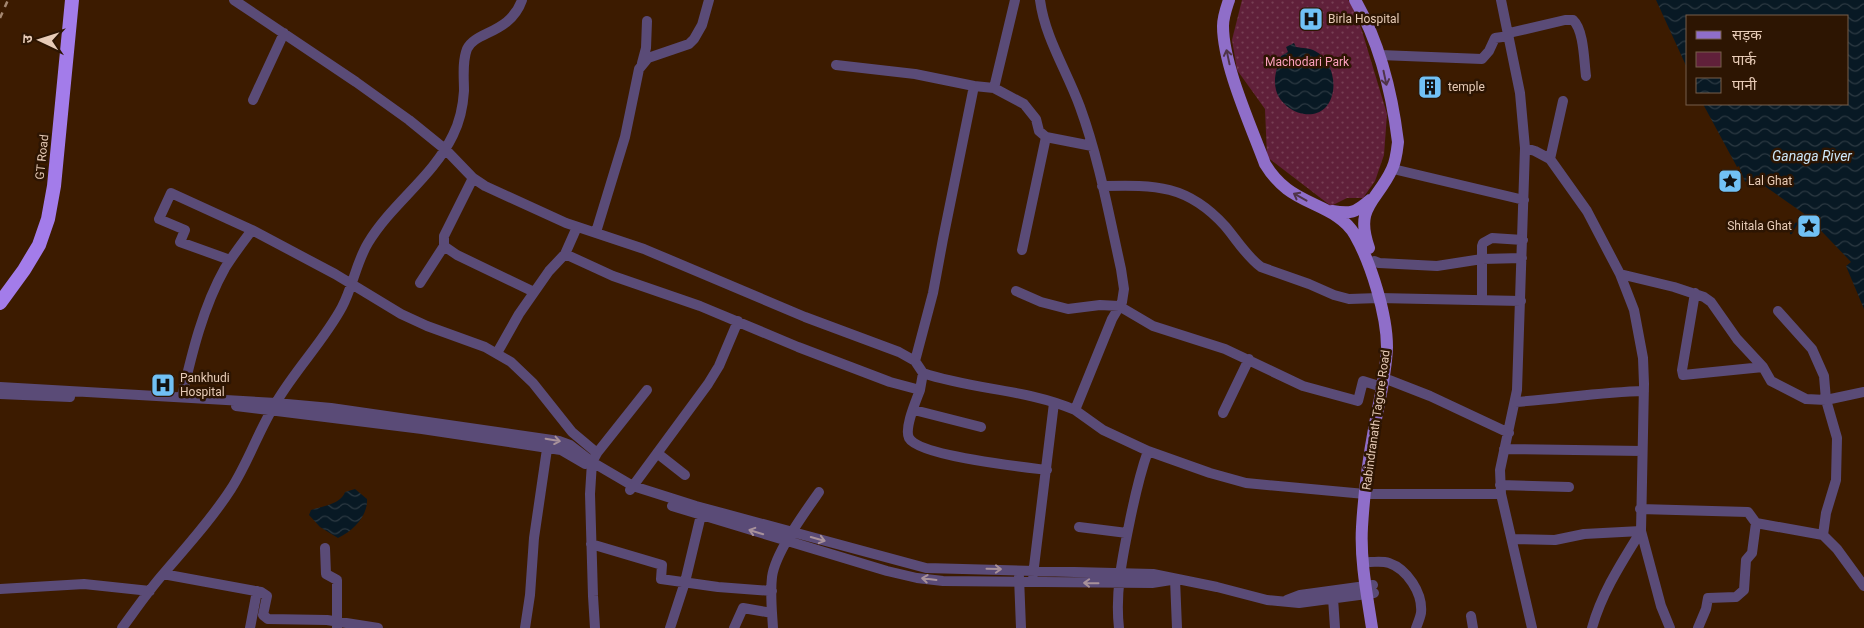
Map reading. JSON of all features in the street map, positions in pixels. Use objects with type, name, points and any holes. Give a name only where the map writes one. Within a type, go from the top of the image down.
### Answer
[{"type":"highway","name":"GT Road","points":[[0,289],[28,249],[44,208],[64,0]]},
{"type":"highway","name":"GT Road","points":[[0,303],[39,246],[48,219],[55,177],[72,0]]},
{"type":"main road","name":"Rabindranath Tagore Road","points":[[1230,0],[1225,12],[1224,40],[1230,66],[1265,164],[1288,190],[1328,210],[1354,232],[1383,298]]},
{"type":"main road","name":"Rabindranath Tagore Road","points":[[1355,0],[1380,54],[1398,142],[1397,156],[1393,169],[1367,207],[1364,218],[1364,235],[1374,261],[1383,298],[1387,340],[1386,383],[1372,444],[1368,494],[1362,528],[1370,589],[1379,628]]},
{"type":"main road","points":[[1328,210],[1347,214],[1358,210],[1375,195]]},
{"type":"main road","name":"Rabindranath Tagore Road","points":[[1368,494],[1372,628]]},
{"type":"street","points":[[234,0],[410,120],[446,150],[473,178],[497,192],[577,227],[660,255],[805,317],[899,352],[915,361],[923,373],[970,386],[1014,392],[1075,410],[1103,430],[1148,451],[1210,473],[1246,483],[1368,494],[1570,487]]},
{"type":"street","points":[[122,628],[163,574],[197,536],[232,488],[274,406],[296,371],[338,313],[352,284],[362,254],[373,235],[384,219],[435,165],[446,150],[459,122],[462,110],[464,61],[468,46],[473,41],[508,22],[515,14],[522,0]]},
{"type":"street","points":[[596,232],[625,137],[639,69],[648,58],[689,44],[699,33],[709,0]]},
{"type":"street","points":[[994,88],[1015,0]]},
{"type":"street","points":[[1040,0],[1047,31],[1072,85],[1092,146],[1122,276],[1124,296],[1112,319],[1075,410]]},
{"type":"street","points":[[1501,0],[1520,93],[1525,148],[1521,301],[1515,402],[1500,470],[1501,489],[1532,628]]},
{"type":"street","points":[[642,64],[646,48],[648,20]]},
{"type":"street","points":[[1380,54],[1482,59],[1496,38],[1565,20],[1573,20],[1579,27],[1581,34],[1586,76]]},
{"type":"street","points":[[253,100],[284,33]]},
{"type":"street","points":[[836,65],[908,73],[994,88],[1024,104],[1036,119],[1039,131],[1046,138],[1092,146]]},
{"type":"street","points":[[915,361],[934,293],[974,86]]},
{"type":"street","points":[[1550,159],[1563,101]]},
{"type":"street","points":[[1022,250],[1046,138]]},
{"type":"street","points":[[1525,148],[1550,159],[1588,212],[1620,274],[1634,310],[1643,358],[1641,531],[1661,606],[1670,628]]},
{"type":"street","points":[[1393,169],[1524,200]]},
{"type":"street","points":[[420,283],[444,246],[444,236],[473,178]]},
{"type":"street","points":[[1102,186],[1151,186],[1180,192],[1206,207],[1260,267],[1342,298],[1521,301]]},
{"type":"street","points":[[230,260],[180,242],[185,230],[159,219],[171,193],[252,230],[416,321],[497,353],[511,362],[527,377],[593,461]]},
{"type":"street","points":[[497,353],[534,292],[549,271],[565,254],[577,227]]},
{"type":"street","points":[[182,396],[208,304],[230,260],[252,230]]},
{"type":"street","points":[[1482,300],[1482,246],[1486,240],[1492,238],[1523,240]]},
{"type":"street","points":[[444,246],[457,256],[534,292]]},
{"type":"street","points":[[565,254],[619,278],[681,298],[863,372],[920,390]]},
{"type":"street","points":[[1374,261],[1379,263],[1438,266],[1482,259],[1522,259]]},
{"type":"street","points":[[1620,274],[1694,293],[1711,302],[1737,339],[1763,367],[1771,381],[1806,399],[1826,400],[1864,392]]},
{"type":"street","points":[[1016,291],[1041,302],[1068,309],[1110,304],[1119,306],[1153,326],[1217,346],[1249,359],[1303,386],[1358,401],[1363,381],[1386,383],[1430,396],[1509,433]]},
{"type":"street","points":[[1694,293],[1682,370],[1683,375],[1763,367]]},
{"type":"street","points":[[1778,311],[1812,349],[1824,376],[1826,400],[1837,438],[1836,480],[1826,513],[1823,535]]},
{"type":"street","points":[[631,489],[708,384],[738,321]]},
{"type":"street","points":[[1223,413],[1249,359]]},
{"type":"street","points":[[923,373],[920,390],[907,431],[909,438],[919,447],[979,460],[1046,470]]},
{"type":"street","points":[[0,387],[182,396],[274,406],[561,450],[593,461]]},
{"type":"street","points":[[595,628],[591,544],[593,461],[647,390]]},
{"type":"street","points":[[1515,402],[1568,398],[1604,392],[1644,391]]},
{"type":"street","points":[[0,394],[340,410],[559,441],[570,445],[645,498],[787,542],[917,578],[942,581],[1032,582],[1120,578],[1153,574],[1217,587],[1267,600],[1300,603],[1333,598],[1370,589]]},
{"type":"street","points":[[1032,582],[1054,403]]},
{"type":"street","points":[[914,410],[981,428]]},
{"type":"street","points":[[525,628],[530,595],[534,538],[547,449]]},
{"type":"street","points":[[1504,450],[1642,451]]},
{"type":"street","points":[[1118,628],[1120,578],[1127,533],[1138,477],[1148,451]]},
{"type":"street","points":[[657,453],[686,475]]},
{"type":"street","points":[[631,489],[926,568],[1018,570],[1120,578]]},
{"type":"street","points":[[773,628],[772,576],[777,559],[792,532],[819,492]]},
{"type":"street","points":[[1640,509],[1748,512],[1756,523],[1752,553],[1746,560],[1744,590],[1736,597],[1708,598],[1706,609],[1698,628]]},
{"type":"street","points":[[670,628],[685,582],[702,516]]},
{"type":"street","points":[[1756,523],[1823,535],[1837,549],[1864,586]]},
{"type":"street","points":[[1079,527],[1127,533]]},
{"type":"street","points":[[1512,539],[1556,540],[1598,533],[1641,531]]},
{"type":"street","points":[[1592,628],[1596,612],[1608,586],[1641,531]]},
{"type":"street","points":[[591,544],[662,564],[660,579],[772,591]]},
{"type":"street","points":[[325,548],[326,573],[328,576],[338,580],[337,625]]},
{"type":"street","points":[[1370,562],[1387,562],[1401,568],[1414,586],[1420,601],[1421,613],[1416,628]]},
{"type":"street","points":[[1018,570],[1021,628]]},
{"type":"street","points":[[163,574],[265,593],[267,596],[263,615],[268,620],[371,627]]},
{"type":"street","points":[[1175,579],[1177,628]]},
{"type":"street","points":[[0,589],[84,584],[150,591]]},
{"type":"street","points":[[1284,601],[1300,595],[1370,589]]},
{"type":"street","points":[[250,628],[257,591]]},
{"type":"street","points":[[1333,598],[1335,628]]},
{"type":"street","points":[[734,628],[743,608],[772,613]]},
{"type":"street","points":[[1471,616],[1473,628]]},
{"type":"green space","name":"Machodari Park","points":[[1242,0],[1348,0],[1352,5],[1362,31],[1387,114],[1384,155],[1375,181],[1363,198],[1347,198],[1331,206],[1267,157],[1265,109],[1237,70],[1232,40]]},
{"type":"water","name":"Ganaga River","points":[[1656,0],[1864,0],[1864,309],[1846,266],[1851,262],[1806,215],[1753,178],[1745,182],[1739,166],[1737,167],[1704,105],[1849,105],[1849,15],[1686,15],[1686,66]]},
{"type":"water","points":[[1294,43],[1296,47],[1311,49],[1322,55],[1333,77],[1330,102],[1319,112],[1304,114],[1296,112],[1284,103],[1276,90],[1275,77],[1281,56],[1288,52],[1286,47]]},
{"type":"water","points":[[355,489],[367,499],[367,505],[362,517],[344,535],[338,538],[320,527],[309,515],[311,510],[336,502],[345,492]]},
{"type":"waterway","points":[[1791,233],[1807,212]]},
{"type":"railway","points":[[0,18],[8,0]]},
{"type":"place","name":"Birla Hospital","points":[[1311,19]]},
{"type":"place","name":"temple","points":[[1430,87]]},
{"type":"place","name":"Lal Ghat","points":[[1730,181]]},
{"type":"place","name":"Shitala Ghat","points":[[1809,226]]},
{"type":"place","name":"Pankhudi Hospital","points":[[163,385]]}]
